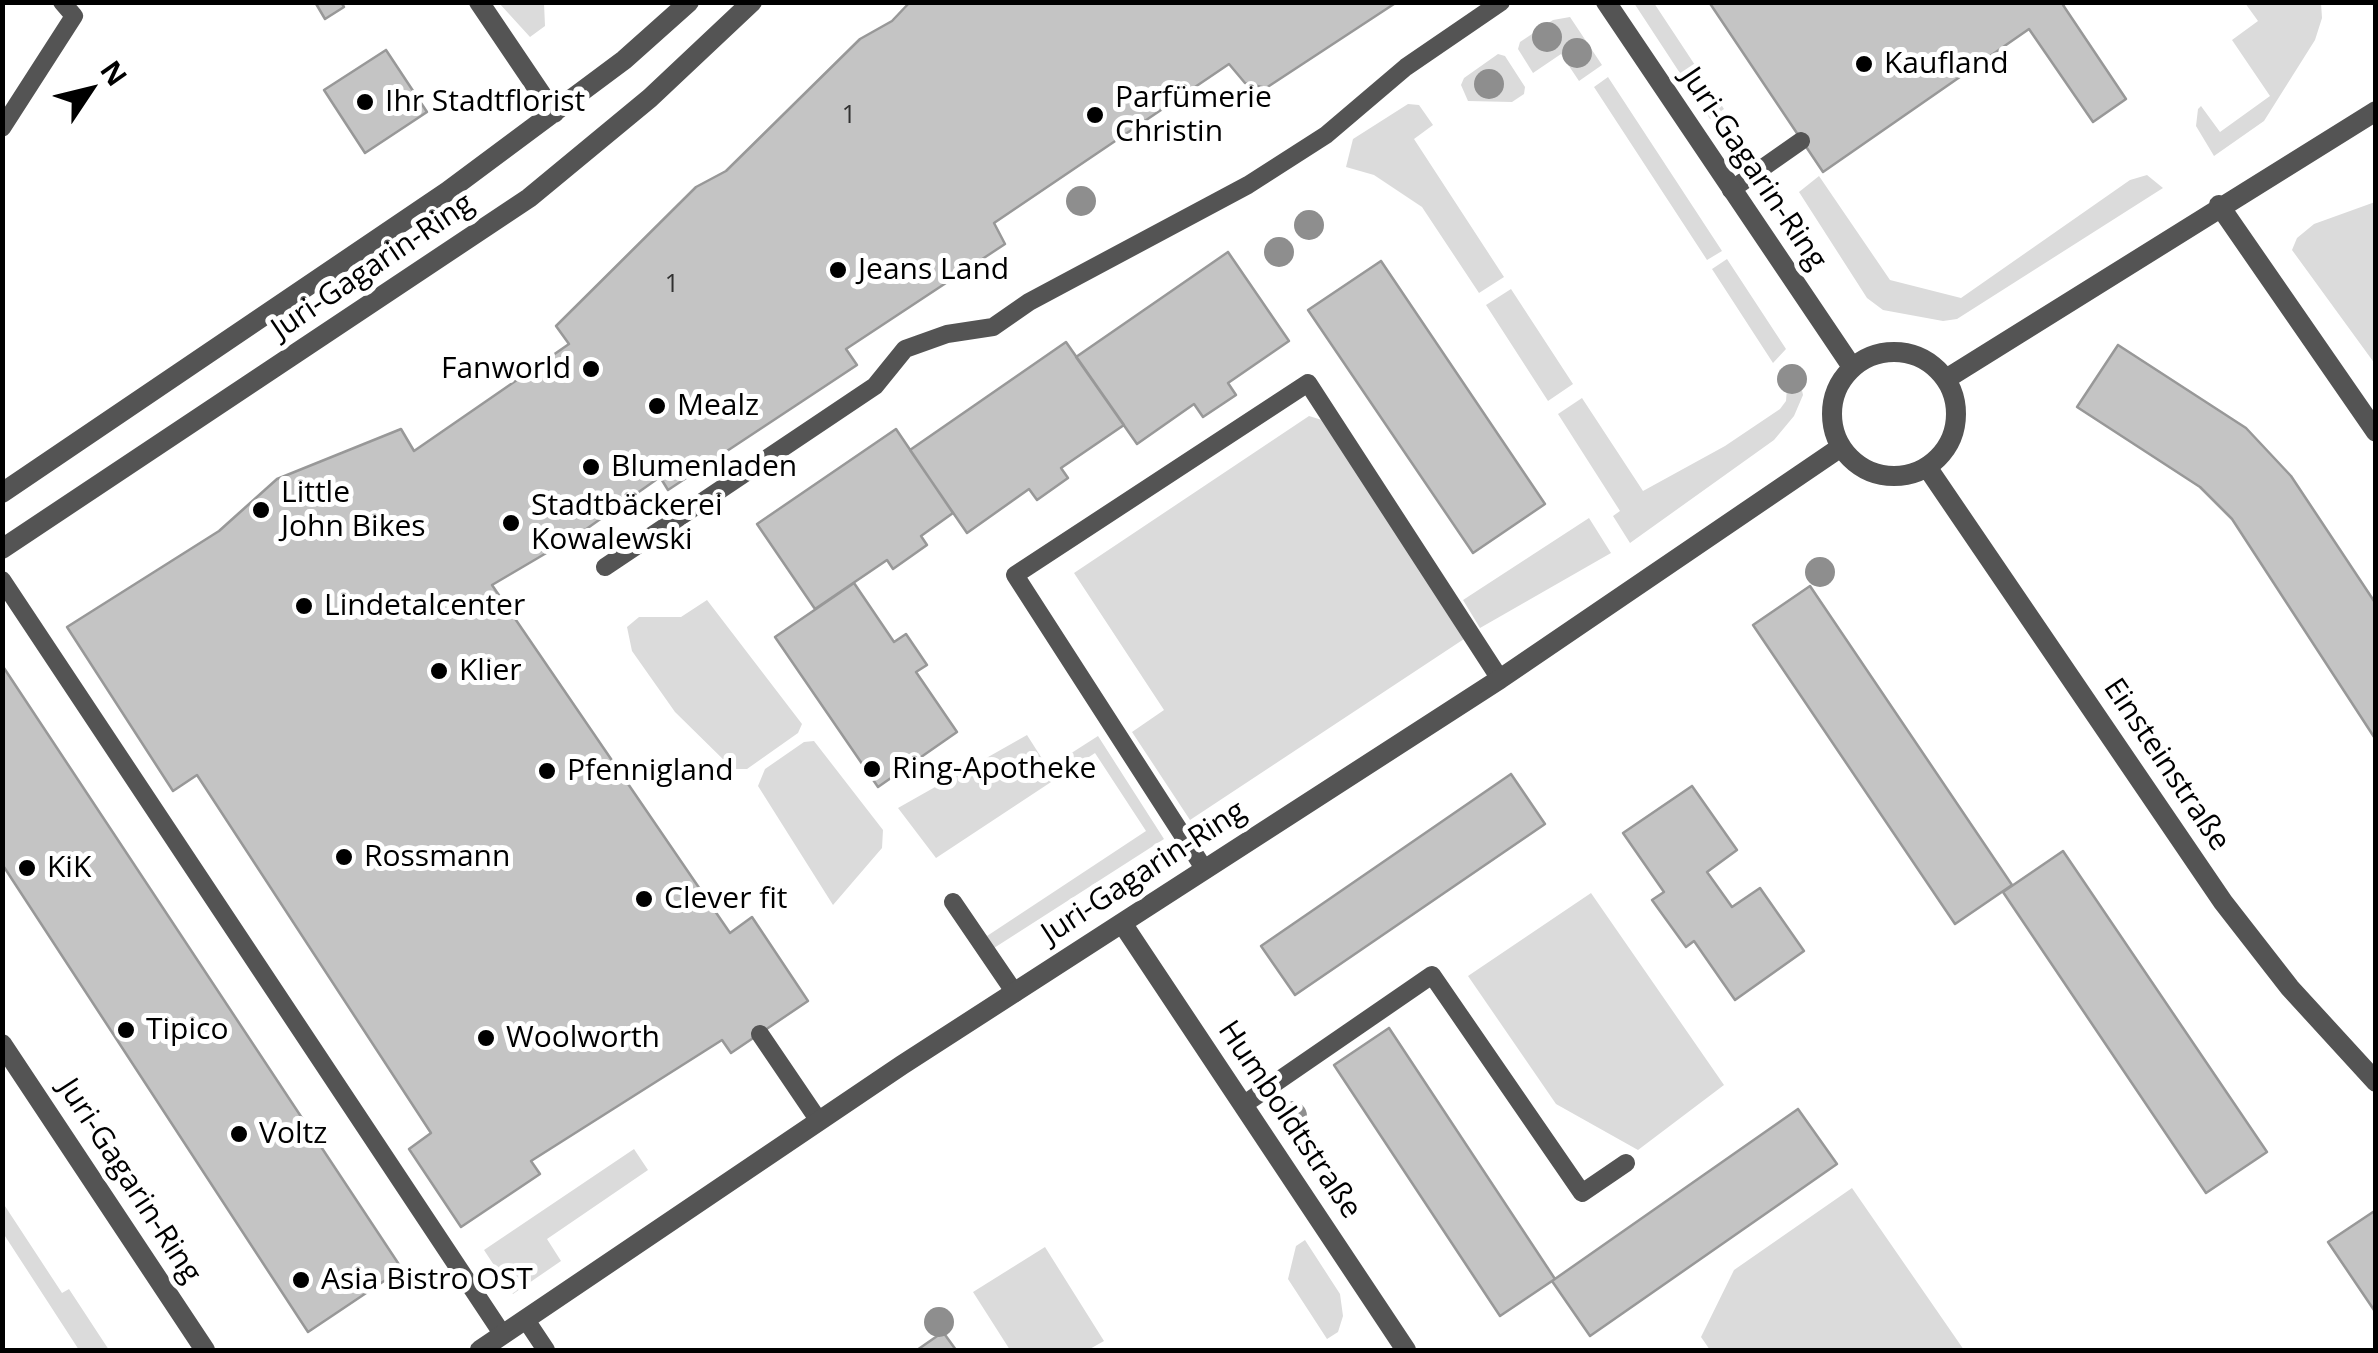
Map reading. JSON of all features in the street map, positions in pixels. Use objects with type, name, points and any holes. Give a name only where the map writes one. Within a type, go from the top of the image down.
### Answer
[{"type":"street","points":[[478,2],[554,113]]},
{"type":"street","name":"Juri-Gagarin-Ring","points":[[2,493],[448,192],[624,60],[689,2]]},
{"type":"street","name":"Juri-Gagarin-Ring","points":[[2,548],[529,198],[650,98],[752,2]]},
{"type":"street","name":"Juri-Gagarin-Ring","points":[[1606,2],[1852,367]]},
{"type":"street","points":[[1946,378],[2376,111]]},
{"type":"street","points":[[2220,205],[2376,432]]},
{"type":"street","points":[[1908,353],[1933,364],[1946,378],[1955,403],[1956,423],[1948,446],[1927,467],[1906,475],[1878,474],[1855,462],[1841,448],[1834,431],[1832,403],[1852,367],[1873,355],[1908,353]]},
{"type":"street","name":"Juri-Gagarin-Ring","points":[[480,1350],[1014,993],[1500,678],[1841,448]]},
{"type":"street","name":"Einsteinstraße","points":[[1927,467],[2223,902],[2290,988],[2376,1082]]},
{"type":"street","name":"Humboldtstraße","points":[[1122,924],[1406,1350]]},
{"type":"street","name":"Juri-Gagarin-Ring","points":[[5,1055],[205,1350]]},
{"type":"lane","points":[[2,128],[74,16],[62,2]]},
{"type":"lane","points":[[605,567],[875,386],[905,349],[947,334],[993,327],[1029,302],[1248,185],[1326,136],[1406,68],[1501,2]]},
{"type":"lane","points":[[1731,190],[1801,140]]},
{"type":"lane","points":[[1205,870],[1015,575],[1308,382],[1500,678]]},
{"type":"lane","points":[[2,580],[504,1334]]},
{"type":"lane","points":[[953,902],[1014,993]]},
{"type":"lane","points":[[1243,1105],[1432,975],[1582,1193],[1626,1163]]},
{"type":"lane","points":[[760,1034],[820,1121]]},
{"type":"lane","points":[[526,1320],[546,1350]]},
{"type":"shaded area","points":[[499,3],[544,3],[545,26],[530,37]]},
{"type":"shaded area","points":[[1634,3],[1654,3],[1724,109],[1710,119]]},
{"type":"shaded area","points":[[2245,3],[2321,3],[2322,18],[2315,40],[2264,121],[2214,156],[2196,126],[2198,109],[2201,106],[2220,132],[2270,96],[2232,40],[2258,21]]},
{"type":"shaded area","points":[[1570,17],[1602,65],[1579,81],[1561,54],[1533,73],[1518,49],[1520,42],[1553,20]]},
{"type":"shaded area","points":[[1498,54],[1505,56],[1525,87],[1524,94],[1512,102],[1468,101],[1461,85],[1464,78]]},
{"type":"shaded area","points":[[1608,77],[1722,251],[1707,260],[1594,87]]},
{"type":"shaded area","points":[[1408,104],[1419,105],[1433,125],[1414,139],[1504,277],[1479,293],[1422,207],[1374,175],[1346,167],[1353,139]]},
{"type":"shaded area","points":[[2147,175],[2163,188],[1957,319],[1943,321],[1883,310],[1867,298],[1799,192],[1819,176],[1890,280],[1961,298],[2130,180]]},
{"type":"shaded area","points":[[2376,202],[2375,364],[2292,250],[2297,238],[2314,224]]},
{"type":"shaded area","points":[[1727,259],[1786,349],[1773,363],[1712,269]]},
{"type":"shaded area","points":[[1511,289],[1573,384],[1548,401],[1486,305]]},
{"type":"shaded area","points":[[1786,366],[1798,372],[1803,395],[1794,416],[1774,440],[1630,543],[1613,516],[1620,511],[1558,414],[1582,398],[1643,491],[1725,446],[1780,409],[1786,401],[1787,388],[1779,370]]},
{"type":"shaded area","points":[[1309,416],[1322,420],[1464,639],[1190,820],[1132,732],[1164,710],[1074,573]]},
{"type":"shaded area","points":[[1589,518],[1611,553],[1480,628],[1463,600]]},
{"type":"shaded area","points":[[707,600],[802,724],[798,733],[747,769],[733,769],[675,712],[632,651],[627,627],[639,617],[681,617]]},
{"type":"shaded area","points":[[1027,735],[1048,768],[1098,736],[1164,839],[994,948],[987,936],[1146,831],[1095,753],[936,858],[898,808]]},
{"type":"shaded area","points":[[814,741],[883,830],[882,848],[833,905],[758,786],[765,769],[804,742]]},
{"type":"shaded area","points":[[1591,893],[1724,1085],[1638,1150],[1556,1104],[1468,976]]},
{"type":"shaded area","points":[[634,1149],[648,1170],[547,1239],[561,1261],[513,1294],[484,1250]]},
{"type":"shaded area","points":[[1852,1188],[1964,1350],[1710,1350],[1701,1337],[1734,1270]]},
{"type":"shaded area","points":[[3,1203],[62,1293],[69,1289],[109,1350],[79,1350],[3,1233]]},
{"type":"shaded area","points":[[1305,1240],[1340,1294],[1343,1316],[1338,1332],[1327,1339],[1288,1279],[1296,1246]]},
{"type":"shaded area","points":[[1045,1247],[1104,1341],[1088,1350],[1010,1350],[973,1292]]},
{"type":"building","points":[[315,2],[341,2],[344,7],[325,19]]},
{"type":"building","name":"Lindetalcenter","points":[[910,2],[1397,2],[1266,88],[1245,83],[1229,64],[994,223],[1005,244],[846,349],[857,365],[668,490],[660,477],[582,532],[492,585],[730,933],[752,917],[808,1001],[731,1053],[722,1040],[531,1161],[540,1174],[461,1227],[409,1149],[431,1133],[197,775],[173,791],[67,627],[219,531],[277,479],[401,429],[414,451],[569,344],[556,326],[696,187],[726,171],[860,39],[892,21]]},
{"type":"building","name":"Kaufland","points":[[1709,2],[2068,2],[2063,5],[2126,99],[2093,122],[2029,29],[1823,172]]},
{"type":"building","points":[[386,50],[427,112],[365,153],[324,90]]},
{"type":"building","points":[[1228,252],[1289,341],[1228,383],[1236,395],[1203,417],[1194,404],[1137,444],[1076,357]]},
{"type":"building","points":[[1381,261],[1545,504],[1473,553],[1308,310]]},
{"type":"building","points":[[1066,342],[1124,425],[1061,468],[1068,478],[1037,500],[1029,489],[967,533],[910,450]]},
{"type":"building","points":[[2118,345],[2246,428],[2291,476],[2376,604],[2376,740],[2232,519],[2200,487],[2077,407]]},
{"type":"building","points":[[896,429],[953,513],[921,536],[927,545],[893,569],[887,560],[815,609],[757,524]]},
{"type":"building","points":[[854,583],[894,642],[906,634],[927,665],[916,672],[957,732],[878,787],[775,637]]},
{"type":"building","points":[[1810,586],[2012,885],[1955,924],[1753,625]]},
{"type":"building","points":[[2,665],[402,1269],[308,1332],[2,864]]},
{"type":"building","points":[[1511,774],[1545,824],[1295,995],[1261,946]]},
{"type":"building","points":[[1692,786],[1737,850],[1707,872],[1732,907],[1760,888],[1804,951],[1735,1000],[1694,941],[1686,947],[1652,900],[1664,892],[1623,833]]},
{"type":"building","points":[[2063,851],[2267,1152],[2206,1193],[2003,892]]},
{"type":"building","points":[[1389,1028],[1555,1279],[1500,1316],[1334,1065]]},
{"type":"building","points":[[1798,1109],[1837,1164],[1590,1336],[1552,1281]]},
{"type":"building","points":[[2376,1210],[2376,1313],[2328,1242]]},
{"type":"building","points":[[943,1332],[956,1350],[917,1350]]},
{"type":"place","name":"Kaufland","points":[[1864,64]]},
{"type":"place","name":"Ihr Stadtflorist","points":[[365,102]]},
{"type":"place","name":"Parfümerie Christin","points":[[1095,115]]},
{"type":"place","name":"Jeans Land","points":[[838,270]]},
{"type":"place","name":"Fanworld","points":[[591,369]]},
{"type":"place","name":"Mealz","points":[[657,406]]},
{"type":"place","name":"Blumenladen","points":[[591,467]]},
{"type":"place","name":"Little John Bikes","points":[[261,510]]},
{"type":"place","name":"Stadtbäckerei Kowalewski","points":[[511,523]]},
{"type":"place","name":"Lindetalcenter","points":[[304,606]]},
{"type":"place","name":"Klier","points":[[439,671]]},
{"type":"place","name":"Ring-Apotheke","points":[[872,769]]},
{"type":"place","name":"Pfennigland","points":[[547,771]]},
{"type":"place","name":"Rossmann","points":[[344,857]]},
{"type":"place","name":"KiK","points":[[27,868]]},
{"type":"place","name":"Clever fit","points":[[644,899]]},
{"type":"place","name":"Tipico","points":[[126,1030]]},
{"type":"place","name":"Woolworth","points":[[486,1038]]},
{"type":"place","name":"Voltz","points":[[239,1134]]},
{"type":"place","name":"Asia Bistro OST","points":[[301,1280]]}]
